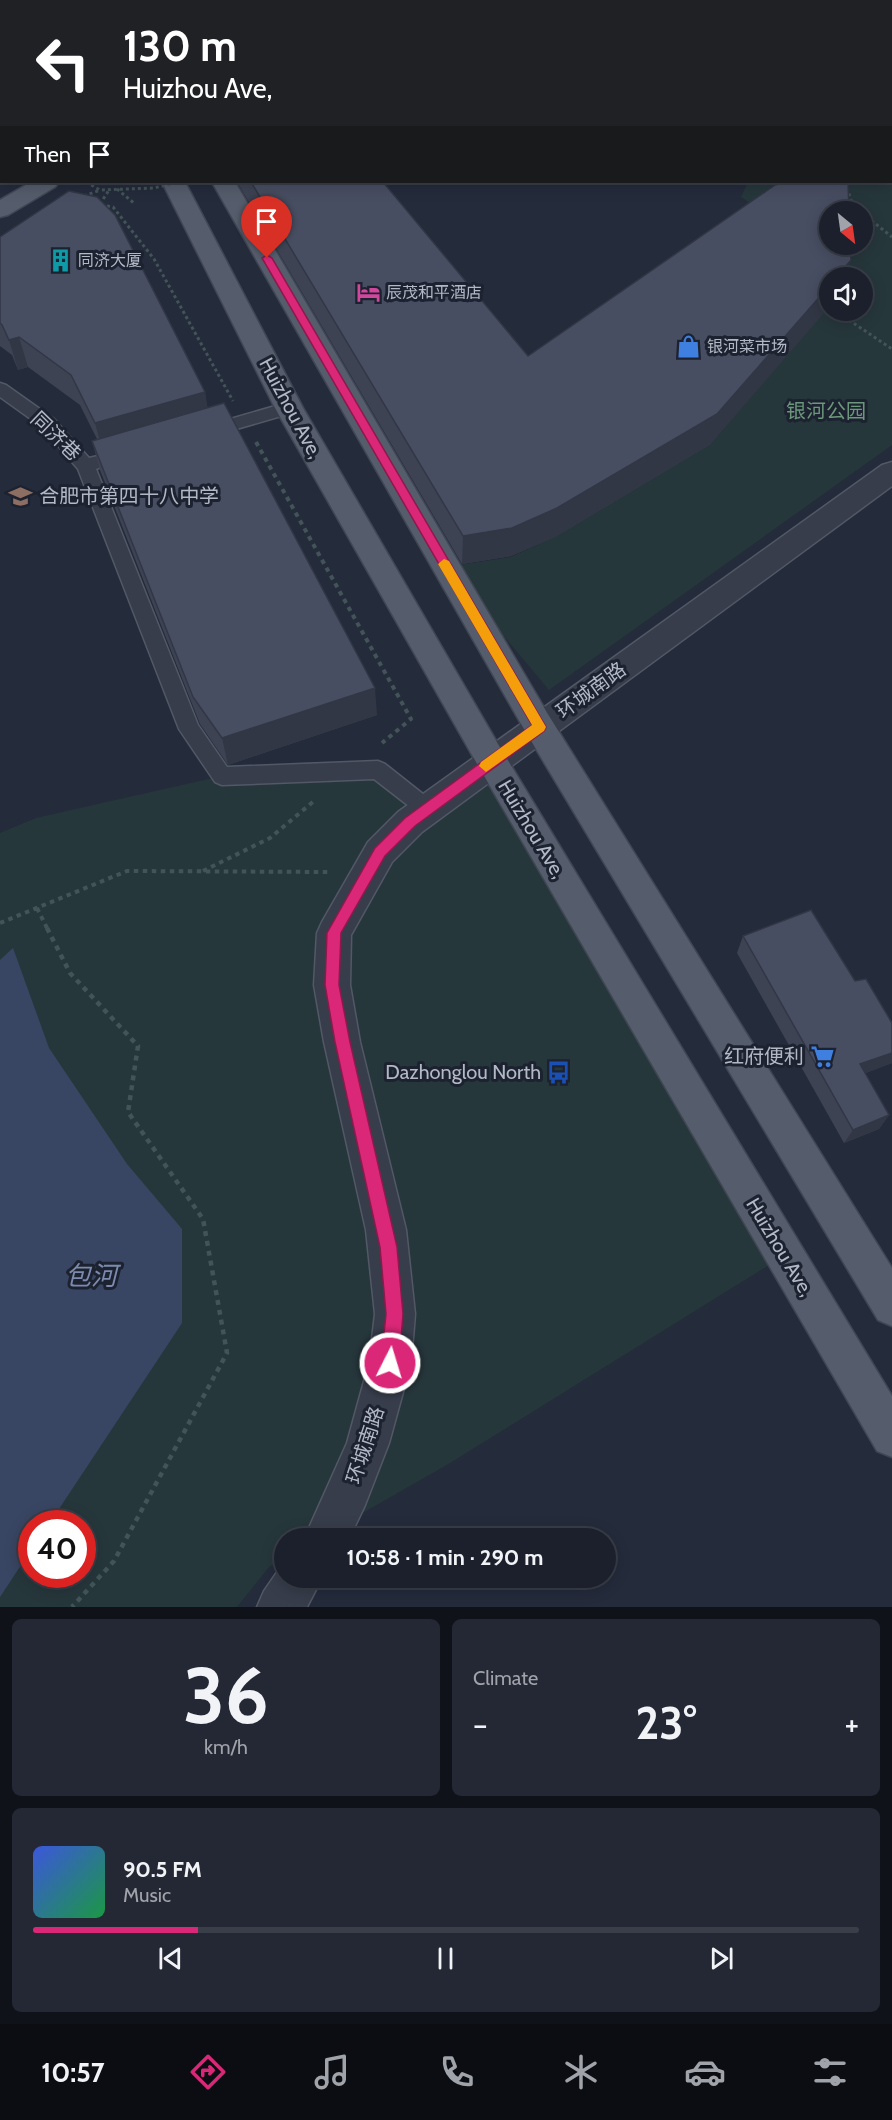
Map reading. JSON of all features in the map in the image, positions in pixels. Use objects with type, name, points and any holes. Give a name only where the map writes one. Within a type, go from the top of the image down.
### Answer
[{"type":"main road","points":[[0,210],[45,183]]},
{"type":"main road","name":"Huizhou Ave,","points":[[174,183],[290,408],[492,762],[892,1436]]},
{"type":"main road","points":[[224,183],[539,727],[892,1306]]},
{"type":"street","name":"环城南路","points":[[332,1528],[351,1490],[368,1443],[390,1363],[394,1314],[386,1230],[342,1042],[332,985],[334,933],[380,852],[410,822],[892,472]]},
{"type":"street","points":[[280,1607],[293,1588]]},
{"type":"lane","name":"同济巷","points":[[0,389],[48,423],[86,466],[120,456]]},
{"type":"lane","points":[[188,437],[290,408]]},
{"type":"lane","points":[[86,466],[189,729],[222,776],[378,770],[421,804]]},
{"type":"path","points":[[88,183],[100,190]]},
{"type":"path","points":[[82,197],[100,190],[154,188],[175,183]]},
{"type":"path","points":[[845,183],[851,201]]},
{"type":"path","points":[[117,189],[135,204]]},
{"type":"path","points":[[99,205],[109,190]]},
{"type":"path","points":[[90,203],[113,207],[154,259],[411,719],[270,838],[203,871]]},
{"type":"path","points":[[873,221],[892,237]]},
{"type":"path","points":[[850,321],[892,349]]},
{"type":"path","points":[[0,923],[127,871],[369,872]]},
{"type":"path","points":[[37,908],[70,973],[138,1046],[128,1112],[203,1219],[227,1353],[114,1561],[72,1607]]},
{"type":"green space","name":"银河公园","points":[[748,183],[892,183],[892,445],[549,690],[446,567],[511,557],[555,537],[711,444],[819,318],[819,321],[873,321],[873,267],[842,267],[841,255],[873,255],[873,201],[819,201],[819,211],[768,215],[741,197]]},
{"type":"green space","points":[[487,753],[785,1255],[450,1463],[336,1528],[274,1528],[274,1564],[269,1567],[237,1607],[0,1607],[0,833],[36,818],[222,776],[378,770],[421,804]]},
{"type":"water","name":"包河","points":[[13,948],[49,1048],[127,1164],[182,1229],[182,1323],[58,1510],[18,1510],[18,1570],[0,1597],[0,960]]},
{"type":"building","points":[[252,183],[384,183],[528,356],[775,185],[848,183],[849,201],[819,201],[819,255],[851,255],[851,260],[845,267],[819,267],[819,298],[717,414],[557,508],[512,528],[463,536]]},
{"type":"building","points":[[69,191],[97,197],[115,215],[205,392],[95,423],[71,375],[19,337],[9,340],[0,323],[0,237]]},
{"type":"building","points":[[224,403],[375,688],[222,738],[193,697],[92,441]]},
{"type":"building","points":[[811,910],[855,981],[866,979],[892,1023],[892,1053],[860,1064],[889,1115],[853,1130],[743,936]]},
{"type":"slow traffic","points":[[444,564],[539,727],[486,766]]},
{"type":"place","name":"同济大厦","points":[[60,260]]},
{"type":"place","name":"辰茂和平酒店","points":[[368,292]]},
{"type":"place","name":"银河菜市场","points":[[689,346]]},
{"type":"place","name":"合肥市第四十八中学","points":[[21,496]]},
{"type":"place","name":"红府便利","points":[[822,1056]]},
{"type":"place","name":"Dazhonglou North","points":[[559,1072]]},
{"type":"route","points":[[267,258],[539,727],[410,822],[380,852],[334,933],[332,985],[342,1042],[386,1230],[394,1314],[390,1363]]}]
